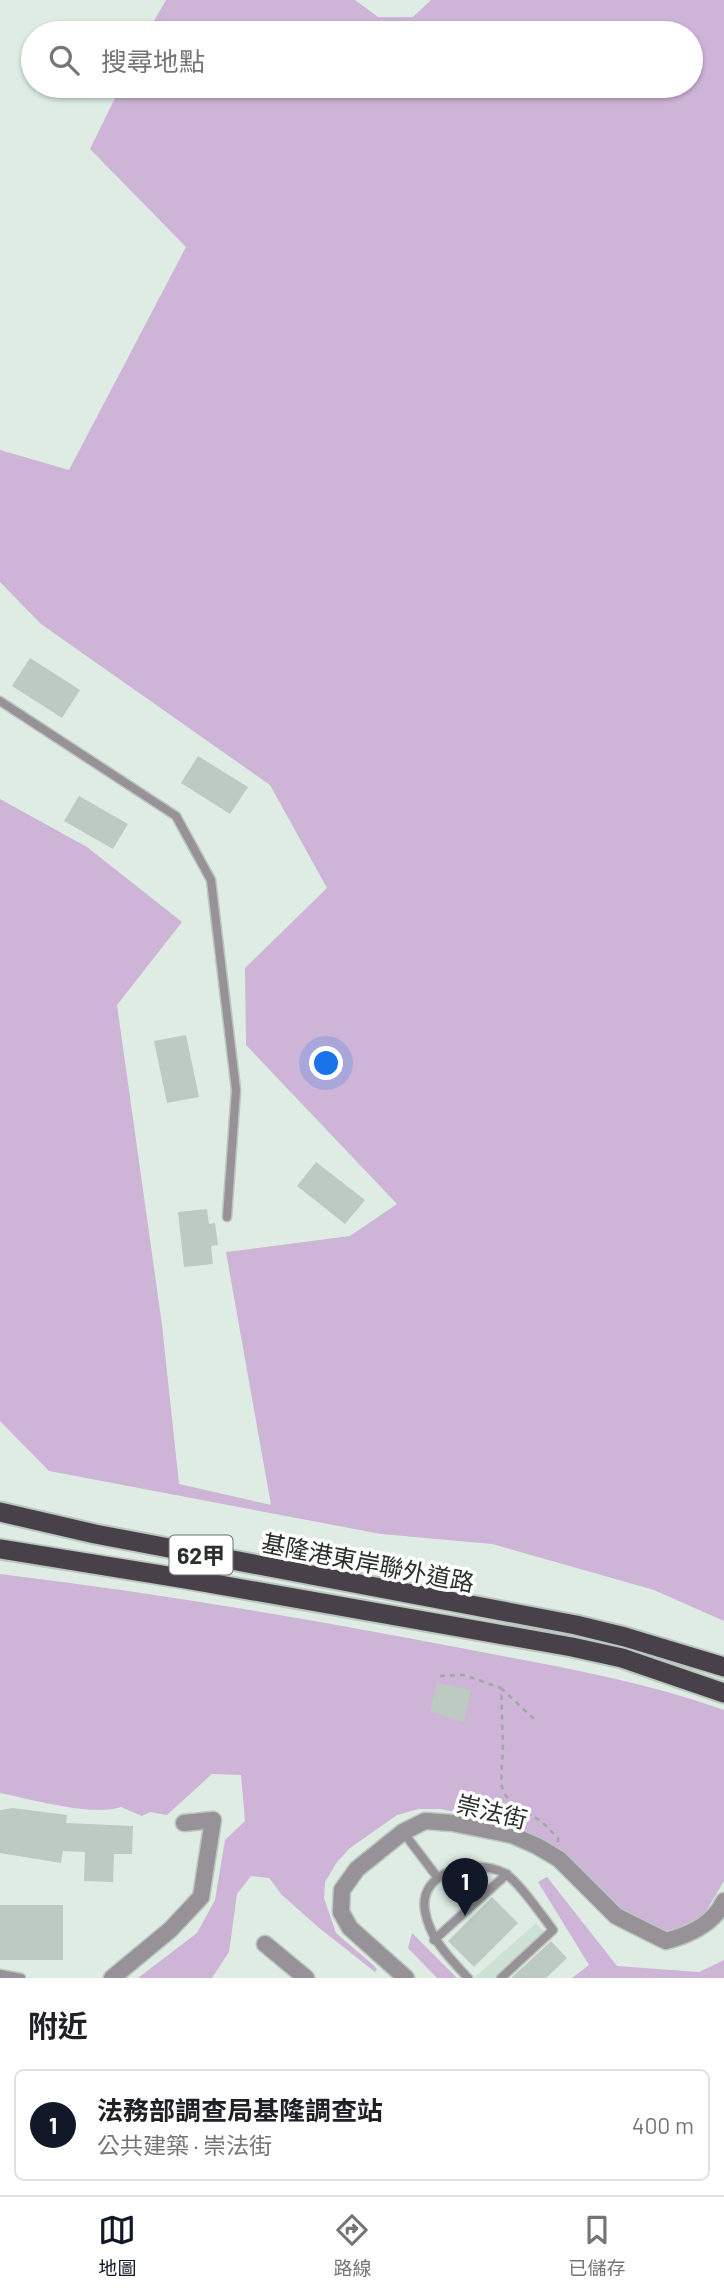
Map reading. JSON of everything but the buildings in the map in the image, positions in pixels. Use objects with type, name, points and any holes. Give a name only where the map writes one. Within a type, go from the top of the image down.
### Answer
[{"type":"highway","name":"基隆港東岸聯外道路","points":[[0,1512],[359,1586],[576,1625],[724,1667]]},
{"type":"highway","name":"基隆港東岸聯外道路","points":[[0,1549],[355,1609],[622,1658],[724,1693]]},
{"type":"street","points":[[112,1978],[170,1930],[201,1897],[213,1821],[184,1823]]},
{"type":"street","name":"崇法街","points":[[406,1978],[350,1928],[341,1912],[342,1891],[357,1869],[403,1832],[425,1821],[452,1823],[512,1835],[559,1859],[616,1916],[666,1941],[711,1921],[724,1901]]},
{"type":"street","points":[[265,1944],[306,1978]]},
{"type":"lane","points":[[0,701],[176,816],[211,880],[236,1090],[227,1217]]},
{"type":"lane","points":[[403,1832],[438,1878]]},
{"type":"lane","points":[[468,1978],[434,1940],[425,1912],[425,1897],[438,1878],[464,1866],[486,1866],[508,1874],[553,1930],[501,1978]]},
{"type":"lane","points":[[434,1940],[508,1874]]},
{"type":"lane","points":[[0,1974],[21,1978]]},
{"type":"path","points":[[440,1676],[464,1675],[500,1688],[535,1720]]},
{"type":"path","points":[[500,1688],[503,1745],[500,1784],[503,1793],[514,1808],[540,1820],[558,1838],[559,1859]]},
{"type":"shaded area","points":[[166,0],[355,0],[378,17],[413,17],[431,0],[724,0],[724,1621],[654,1590],[492,1544],[381,1534],[49,1471],[0,1421],[0,799],[87,847],[182,922],[117,1005],[162,1325],[179,1484],[271,1505],[226,1252],[350,1236],[397,1204],[246,1045],[245,968],[327,888],[270,785],[41,624],[0,582],[0,450],[69,470],[186,247],[90,149],[115,98],[703,98],[703,21],[154,21]]},
{"type":"shaded area","points":[[0,1574],[175,1598],[408,1638],[596,1675],[660,1690],[724,1710],[724,1881],[705,1913],[678,1931],[659,1930],[623,1910],[571,1860],[549,1843],[500,1822],[441,1809],[419,1809],[397,1815],[350,1848],[337,1862],[325,1882],[324,1898],[336,1933],[377,1969],[375,1972],[318,1927],[282,1895],[269,1878],[251,1876],[237,1894],[229,1952],[212,1978],[138,1978],[197,1933],[215,1900],[225,1840],[245,1821],[241,1775],[212,1774],[167,1815],[150,1812],[142,1816],[121,1807],[109,1810],[78,1809],[0,1793]]},
{"type":"shaded area","points":[[547,1877],[617,1966],[699,1972],[724,1960],[724,1978],[572,1978],[589,1965],[538,1882]]},
{"type":"shaded area","points":[[536,1923],[545,1933],[494,1978],[474,1978]]},
{"type":"shaded area","points":[[412,1933],[457,1978],[437,1978],[408,1948]]},
{"type":"place","name":"法務部調查局基隆調查站","points":[[465,1916]]}]
